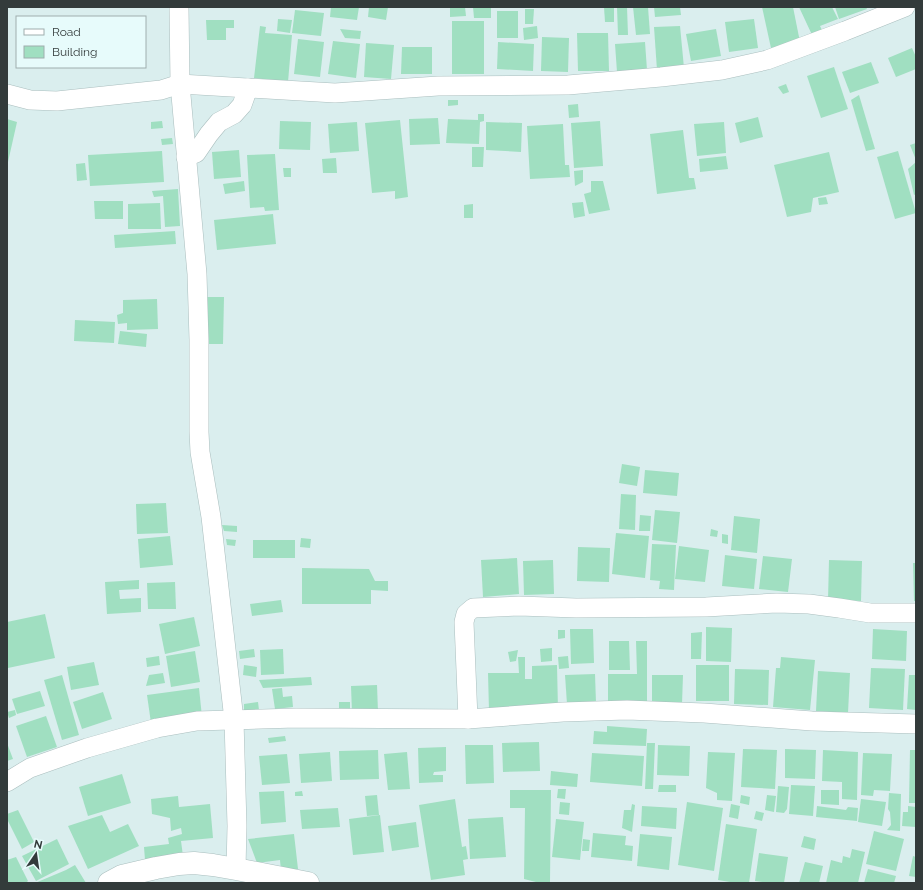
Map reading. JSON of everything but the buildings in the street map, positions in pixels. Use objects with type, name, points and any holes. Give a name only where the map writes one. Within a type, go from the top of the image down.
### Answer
[{"type":"street","points":[[179,7],[180,84],[197,274],[200,452],[211,517],[234,720],[237,826],[236,869]]},
{"type":"street","points":[[7,94],[30,100],[57,101],[161,90],[180,84],[335,93],[438,86],[568,85],[722,70],[767,60],[845,32],[905,7]]},
{"type":"street","points":[[186,157],[196,153],[208,134],[219,122],[234,114],[242,105],[248,88]]},
{"type":"street","points":[[468,719],[464,622],[466,614],[473,608],[519,606],[576,608],[706,607],[777,603],[809,604],[870,613],[916,613]]},
{"type":"street","points":[[7,782],[30,768],[87,748],[156,728],[197,721],[296,718],[468,719],[563,712],[627,710],[704,713],[812,721],[916,724]]},
{"type":"street","points":[[109,883],[122,876],[156,868],[194,863],[214,865],[308,883]]}]
